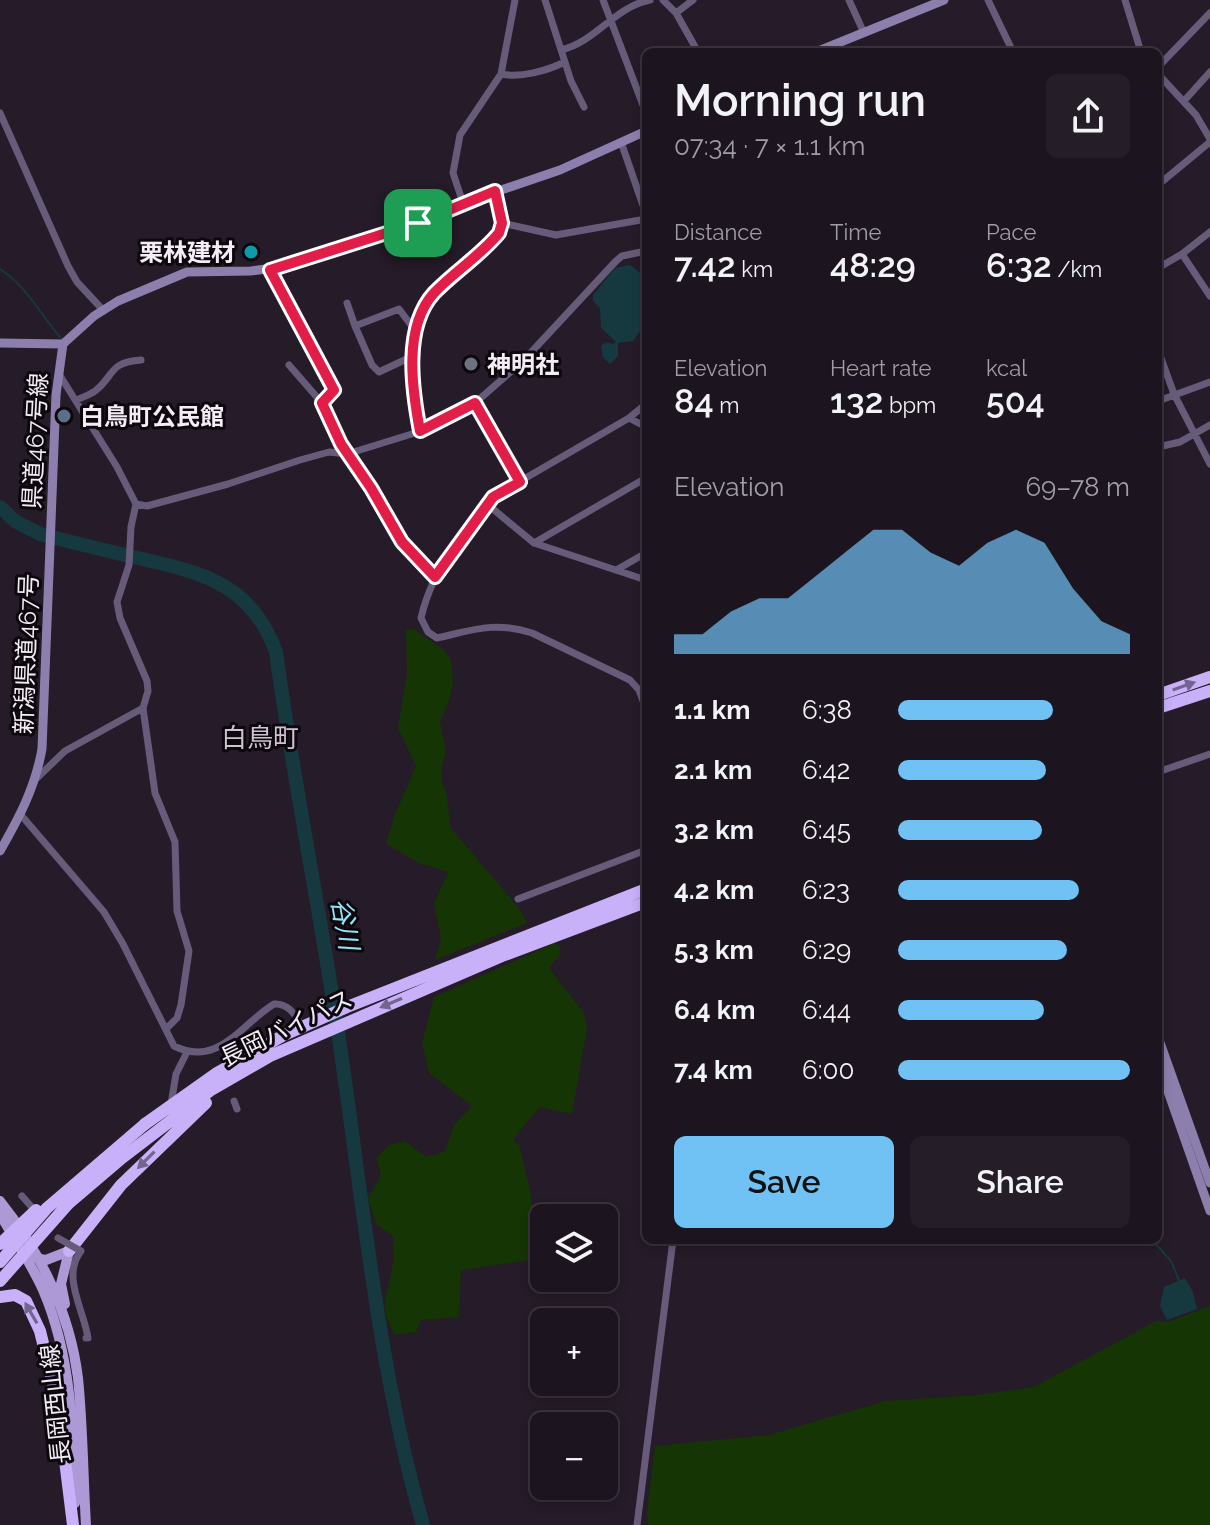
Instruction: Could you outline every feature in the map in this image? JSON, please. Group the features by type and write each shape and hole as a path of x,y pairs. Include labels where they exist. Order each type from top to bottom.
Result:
{"highway":[{"path":"1162,694 1210,677"},
{"path":"1162,707 1210,691"},
{"name":"長岡バイパス","path":"173,1133 213,1096 318,1027 642,891"},
{"name":"長岡バイパス","path":"349,1014 642,904"},
{"name":"長岡バイパス","path":"0,1262 47,1208 145,1124 252,1052 304,1029 318,1027"},
{"path":"0,1244 98,1157 145,1124"},
{"path":"0,1281 68,1204 173,1133"},
{"path":"74,1251 121,1185 173,1133"},
{"path":"0,1297 15,1295 26,1301 40,1331 58,1404 74,1525"}],"main road":[{"path":"826,48 944,0"},
{"name":"県道467号線","path":"51,546 57,372 63,344 103,310 187,272 270,270 418,223 495,191 560,170 642,133"},
{"path":"0,343 63,344"},
{"name":"新潟県道467号","path":"0,851 21,815 37,778 42,749 51,546"},
{"path":"1162,1048 1210,1183"},
{"path":"1162,1074 1210,1211"},
{"name":"長岡西山線","path":"0,1201 38,1259 60,1307 76,1366 87,1525"},
{"path":"0,1214 43,1290 64,1357 70,1396 74,1525"},
{"path":"18,1245 38,1259 74,1251"},
{"path":"74,1251 61,1284 79,1349 85,1388 87,1525"}],"street":[{"path":"463,203 453,173 460,135 501,74 515,0"},
{"path":"545,0 565,62 584,107"},
{"path":"603,0 642,102"},
{"path":"561,50 590,38 622,9 650,0"},
{"path":"663,0 676,13 696,48"},
{"path":"676,13 693,0"},
{"path":"849,0 864,33"},
{"path":"988,0 1011,48"},
{"path":"1125,0 1140,48"},
{"path":"1162,63 1210,13"},
{"path":"501,74 548,70 565,62"},
{"path":"1184,101 1210,72"},
{"path":"1162,78 1196,115 1210,140 1162,182"},
{"path":"0,113 68,266 77,282 103,310"},
{"path":"621,142 642,204"},
{"path":"420,431 413,356 414,329 428,301 496,237 502,223 495,191"},
{"path":"502,223 556,235 642,217"},
{"path":"1162,266 1210,232"},
{"path":"136,504 147,506 329,452 347,454 420,431 475,403 553,332 616,261 622,256 642,252"},
{"path":"1182,254 1210,296"},
{"path":"270,270 334,390 322,403"},
{"path":"347,303 372,365 379,372 413,356"},
{"path":"355,326 399,309 414,329"},
{"path":"77,400 96,391 114,368 129,361 141,360"},
{"path":"1162,361 1174,394 1210,464"},
{"path":"289,365 322,403 347,454 402,542 435,577"},
{"path":"57,372 77,400 136,504 129,565 120,587 118,610 145,673 148,691 143,708 155,793 175,842 177,911 189,951 181,1005 177,1018 166,1029"},
{"path":"1162,399 1210,382"},
{"path":"475,403 520,482"},
{"path":"642,407 629,418 493,497 435,577 421,618 428,632 437,638 483,626 516,628 532,633 630,680 642,698"},
{"path":"629,418 642,425"},
{"path":"1162,446 1180,442 1210,425"},
{"path":"534,543 642,480"},
{"path":"487,504 534,543 642,578"},
{"path":"618,569 642,555"},
{"path":"37,778 65,751 143,708"},
{"path":"1162,771 1210,754"},
{"path":"21,815 104,912 174,1046 196,1054 217,1050 274,1004 288,1007 304,1029"},
{"path":"518,899 642,852"},
{"path":"173,1133 171,1106 176,1074 187,1052"},
{"path":"22,1196 58,1238 74,1251 81,1251 76,1257 71,1276 86,1321 86,1338"},
{"path":"637,1525 672,1244"}],"green space":[{"path":"413,629 443,649 451,660 453,684 440,721 446,751 441,769 442,782 447,795 450,827 518,907 527,923 435,960 441,939 434,903 448,872 421,864 386,844 416,766 398,728 407,674 406,630"},
{"path":"555,943 561,947 559,956 549,968 584,1013 587,1029 572,1114 540,1107 514,1138 514,1142 519,1144 532,1204 530,1260 461,1270 459,1317 421,1320 416,1332 395,1335 385,1305 393,1265 393,1236 376,1224 368,1199 381,1174 376,1158 389,1145 405,1141 426,1157 445,1151 454,1125 472,1106 429,1073 422,1043 434,997"},
{"path":"1210,1306 1210,1525 648,1525 655,1446 769,1435 885,1401 978,1395 1034,1387 1156,1321 1168,1322"}],"shaded area":[{"path":"630,265 642,274 642,329 633,341 618,343 618,356 610,364 603,357 601,346 606,342 616,342 601,328 600,308 593,301 593,295 615,268"},
{"path":"1185,1278 1193,1292 1197,1309 1167,1320 1160,1306 1164,1287"}],"waterway":[{"path":"0,269 26,293 61,338"},
{"name":"谷川","path":"0,507 15,521 40,534 186,570 223,586 254,611 276,652 333,1003 384,1350 423,1525"},
{"path":"1156,1244 1171,1261 1179,1280"}],"place":[{"name":"栗林建材","path":"251,252"},
{"name":"神明社","path":"471,364"},
{"name":"白鳥町公民館","path":"64,416"}],"district":[{"name":"白鳥町","path":"260,738"}],"route":[{"path":"495,191 502,223 499,233 437,290 417,318 413,339 416,413 420,431 475,403 520,482 493,497 435,577 402,542 341,444 322,403 334,390 270,270 418,223 495,191"}]}
